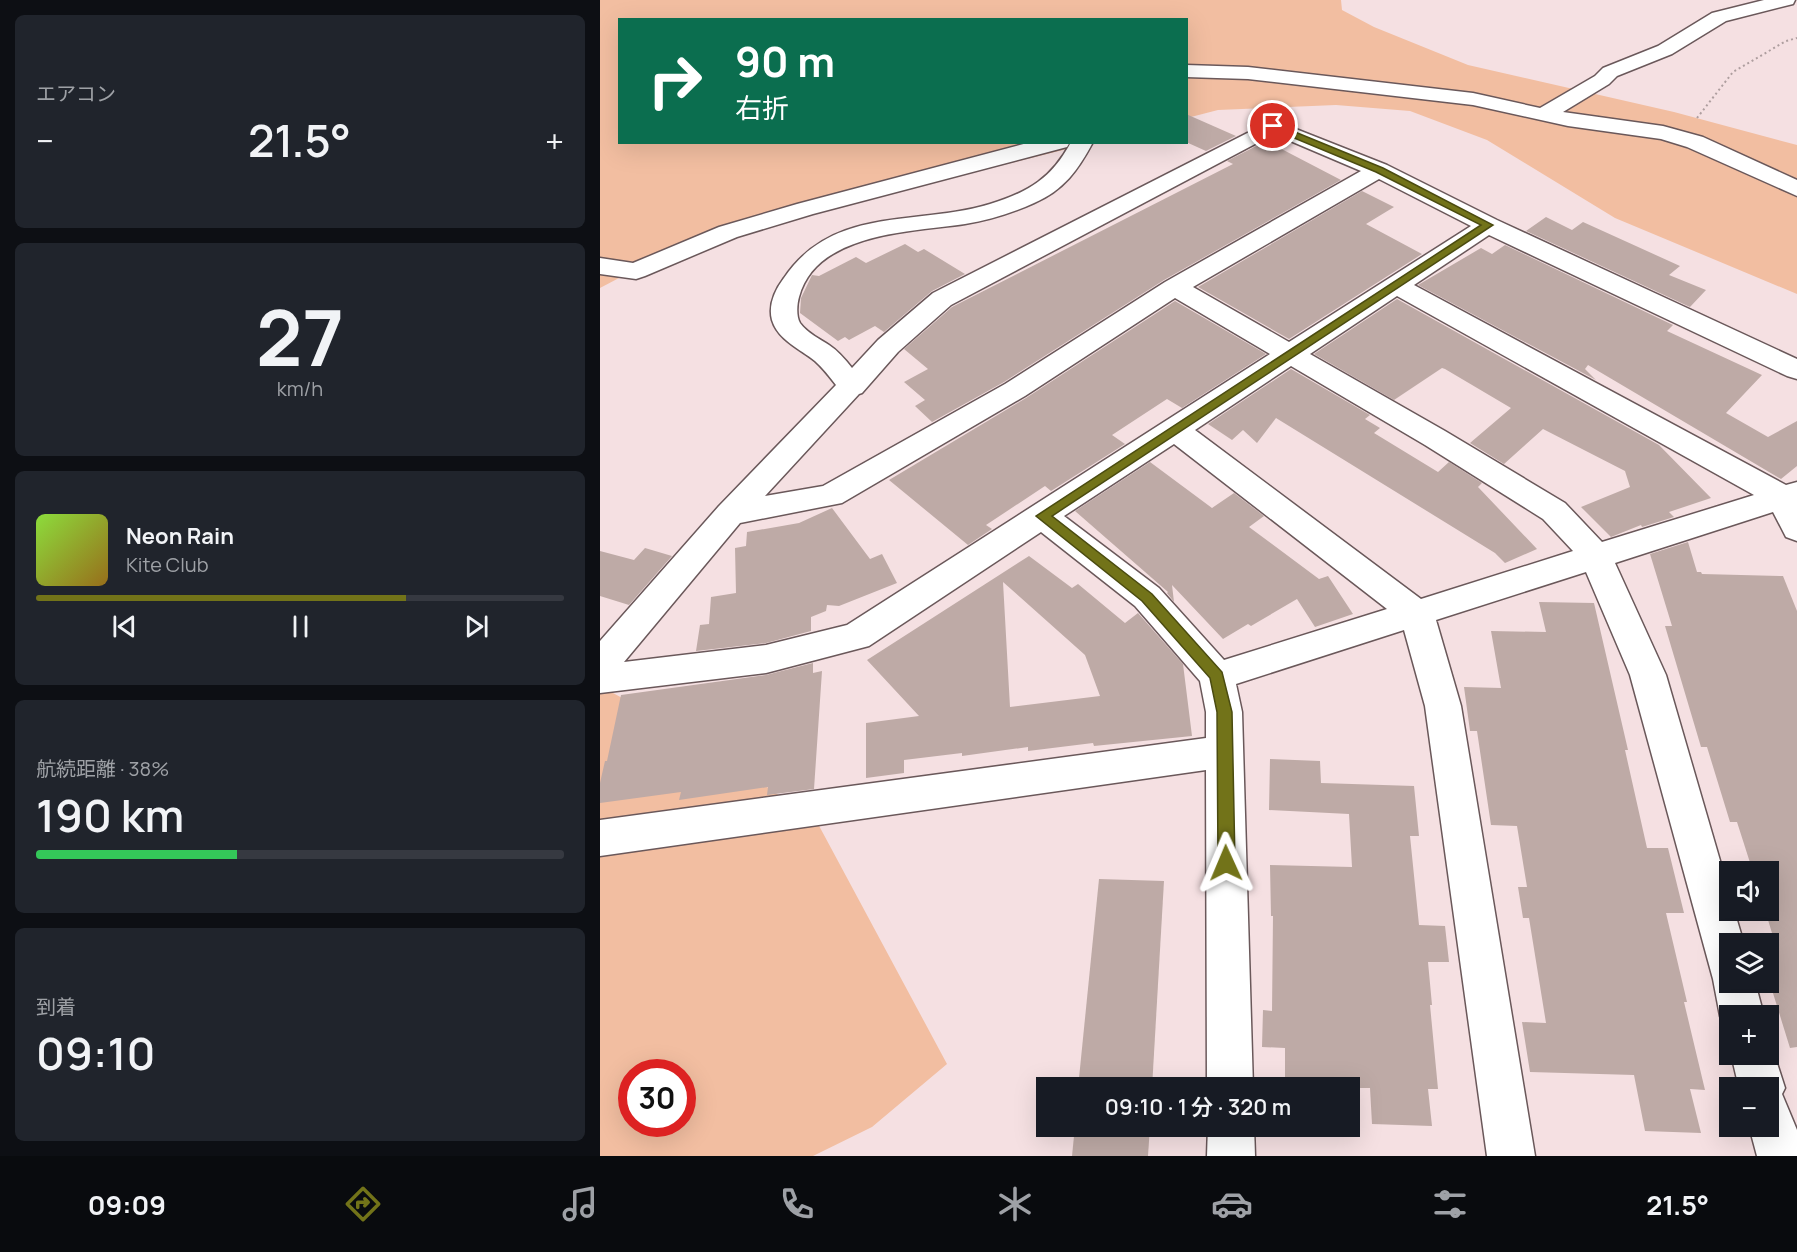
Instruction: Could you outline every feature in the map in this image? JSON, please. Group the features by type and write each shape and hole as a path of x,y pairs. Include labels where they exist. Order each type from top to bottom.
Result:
{"street":[{"path":"1543,115 1602,80 1610,72 1665,50 1719,17 1786,0"},
{"path":"1188,70 1248,73 1473,99 1543,115 1622,129 1663,132 1695,142 1797,189"},
{"path":"600,665 730,514 852,387 888,346 942,299 1273,126 1379,170 1488,225 1797,370"},
{"path":"600,266 636,271 728,232 805,209 1051,144"},
{"path":"852,387 829,359 800,339 786,322 784,299 794,279 818,253 852,236 887,225 945,220 993,210 1045,189 1064,175 1081,144"},
{"path":"730,514 831,495 1015,390 1174,287 1379,170"},
{"path":"600,679 766,659 857,636 1488,225"},
{"path":"1396,285 1790,495"},
{"path":"1174,287 1436,438 1554,511 1596,556 1648,675 1720,933"},
{"path":"1174,429 1417,614 1443,705 1511,1156"},
{"path":"1790,495 1797,529"},
{"path":"1217,676 1790,495"},
{"path":"1042,516 1147,597 1217,676 1224,712 1230,1077"},
{"path":"600,838 1224,751"},
{"path":"1231,1137 1231,1156"},
{"path":"1776,1137 1781,1156"}],"path":[{"path":"1682,138 1733,72 1786,41 1797,38"}],"shaded area":[{"path":"600,0 1341,0 1342,10 1374,27 1468,65 1674,112 1797,145 1797,294 1615,218 1487,140 1410,111 1336,105 1218,110 1188,118 1188,18 618,18 618,144 1087,144 751,228 657,258 600,288"},
{"path":"600,686 700,740 817,822 947,1064 872,1127 813,1156 600,1156"}],"building":[{"path":"1188,115 1236,136 1206,151 1188,143"},
{"path":"1266,141 1341,180 1164,280 1004,382 932,422 915,406 925,400 904,382 928,369 904,349 952,307 1233,164 1227,161"},
{"path":"1362,191 1394,207 1366,224 1422,254 1289,339 1198,287"},
{"path":"1546,217 1572,230 1583,222 1680,266 1669,275 1706,290 1690,307 1526,231"},
{"path":"905,244 918,252 924,249 965,274 932,291 884,332 875,326 849,340 845,337 838,341 800,313 801,298 812,275 819,276 856,257 866,263"},
{"path":"1505,245 1673,325 1667,331 1762,375 1726,413 1768,437 1797,421 1797,466 1781,479 1588,365 1585,369 1596,380 1418,285 1481,248 1492,254"},
{"path":"1397,299 1659,445 1711,498 1669,512 1674,517 1642,527 1641,525 1611,537 1581,507 1630,487 1625,471 1543,429 1504,464 1470,443 1511,408 1445,369 1442,368 1394,400 1314,354"},
{"path":"1175,301 1266,354 1182,408 1167,399 1112,435 1125,444 1051,491 1045,486 986,525 992,529 968,545 889,480 1026,398"},
{"path":"1291,369 1370,415 1365,419 1380,428 1374,433 1438,472 1449,462 1482,483 1478,487 1537,549 1505,563 1495,553 1276,418 1257,443 1243,430 1232,440 1208,424"},
{"path":"1150,462 1212,508 1234,493 1264,516 1249,527 1319,579 1328,576 1353,614 1315,627 1297,599 1251,626 1248,624 1223,639 1172,585 1174,602 1168,592 1075,511"},
{"path":"832,508 870,559 882,554 897,583 839,606 827,605 826,611 811,617 811,631 766,643 696,651 700,625 709,624 711,597 736,593 735,548 746,546 747,532 799,523"},
{"path":"1688,542 1697,572 1702,574 1783,576 1797,611 1797,1047 1790,1048 1779,1012 1779,1005 1777,1005 1773,993 1779,993 1779,933 1772,933 1768,921 1779,921 1779,861 1749,861 1737,822 1730,822 1707,747 1701,747 1665,626 1672,626 1650,554"},
{"path":"645,548 672,556 629,605 600,596 600,551 634,560"},
{"path":"1029,556 1072,588 1078,584 1125,623 1138,613 1183,664 1192,736 1094,746 1093,743 1028,751 1028,747 962,756 962,753 904,760 904,773 866,778 866,723 919,716 867,660","holes":["1003,582 1085,655 1100,696 1010,707"]},
{"path":"1539,602 1594,603 1628,750 1625,750 1647,848 1668,848 1684,913 1666,913 1705,1090 1690,1089 1701,1133 1645,1131 1634,1075 1530,1072 1522,1022 1546,1023 1529,918 1523,918 1518,887 1527,887 1517,826 1491,825 1477,731 1470,731 1464,687 1501,688 1491,631 1546,632"},
{"path":"813,663 813,673 822,671 814,789 767,795 768,787 679,800 681,792 600,803 600,783 621,695 766,675"},
{"path":"1270,759 1320,761 1321,783 1414,786 1419,836 1410,836 1419,925 1445,926 1449,962 1428,962 1438,1089 1428,1089 1432,1126 1372,1124 1370,1088 1360,1088 1360,1077 1285,1077 1285,1048 1262,1047 1263,1010 1272,1011 1273,916 1271,916 1270,865 1352,867 1349,814 1269,810"},
{"path":"1099,879 1164,881 1153,1077 1079,1077"},
{"path":"1074,1137 1149,1137 1148,1156 1072,1156"}],"route":[{"path":"1226,863 1224,712 1217,676 1147,597 1042,516 1488,225 1379,170 1273,126"}]}
